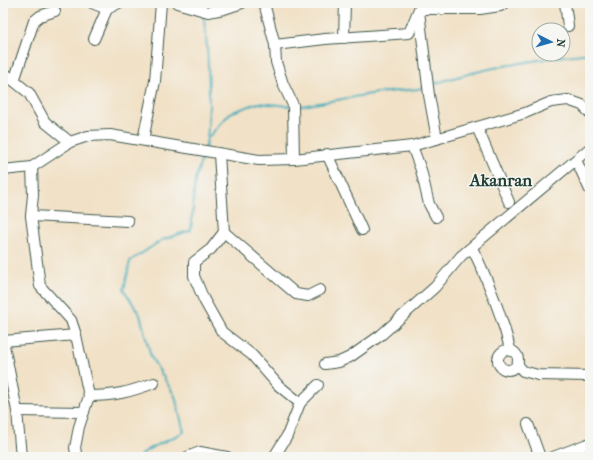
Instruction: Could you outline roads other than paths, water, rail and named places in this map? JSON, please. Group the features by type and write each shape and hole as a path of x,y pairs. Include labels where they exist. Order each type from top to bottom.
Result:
{"street":[{"path":"92,3 107,9"},
{"path":"94,39 107,9 118,3"},
{"path":"142,140 154,81 161,3"},
{"path":"178,3 208,12 242,3"},
{"path":"264,3 275,45 276,62 283,84 293,105 294,159"},
{"path":"344,38 346,3"},
{"path":"418,6 480,9 500,6 505,3"},
{"path":"565,3 567,22"},
{"path":"275,45 409,33 418,6"},
{"path":"418,6 426,71 437,139"},
{"path":"14,81 34,21 40,16 55,11"},
{"path":"3,72 29,93 45,122 70,142"},
{"path":"3,170 32,167 70,142 88,136 110,135 259,160 294,159 327,154 412,146 525,113 551,102 568,100 582,105 590,113"},
{"path":"477,128 509,202"},
{"path":"412,146 421,170 429,204 436,217"},
{"path":"326,364 339,362 350,357 381,335 435,287 461,256 590,148"},
{"path":"209,152 224,232 296,294 308,296 320,290"},
{"path":"327,154 362,230"},
{"path":"576,160 590,190"},
{"path":"32,167 33,195 31,216 40,286 70,320 76,335 89,396 79,427 75,448 77,457"},
{"path":"31,216 128,221"},
{"path":"224,232 210,249 194,262 194,276 204,300 222,332 252,355 278,385 300,403"},
{"path":"472,248 482,267 491,290 508,337 510,350"},
{"path":"21,457 17,411 3,340 76,335"},
{"path":"510,350 515,353 518,358 517,364 514,368 508,370 503,369 499,365 498,359 500,354 504,351 510,350"},
{"path":"517,364 523,371 538,375 590,376"},
{"path":"89,396 107,396 128,393 154,383"},
{"path":"274,457 287,436 300,403 318,385"},
{"path":"17,411 84,412"},
{"path":"528,424 540,457"},
{"path":"553,457 590,443"},
{"path":"187,457 200,452 228,457"}],"waterway":[{"path":"203,14 207,48 209,94 208,133 205,149"},
{"path":"430,85 509,65 590,53"},
{"path":"296,107 377,93 418,89 424,87"},
{"path":"209,137 230,113 258,103 290,106"},
{"path":"139,457 147,450 184,432 175,396 151,357 140,315 124,290 130,261 162,240 191,230 195,180 203,155"}],"district":[{"name":"Akanran","path":"501,180"}]}
